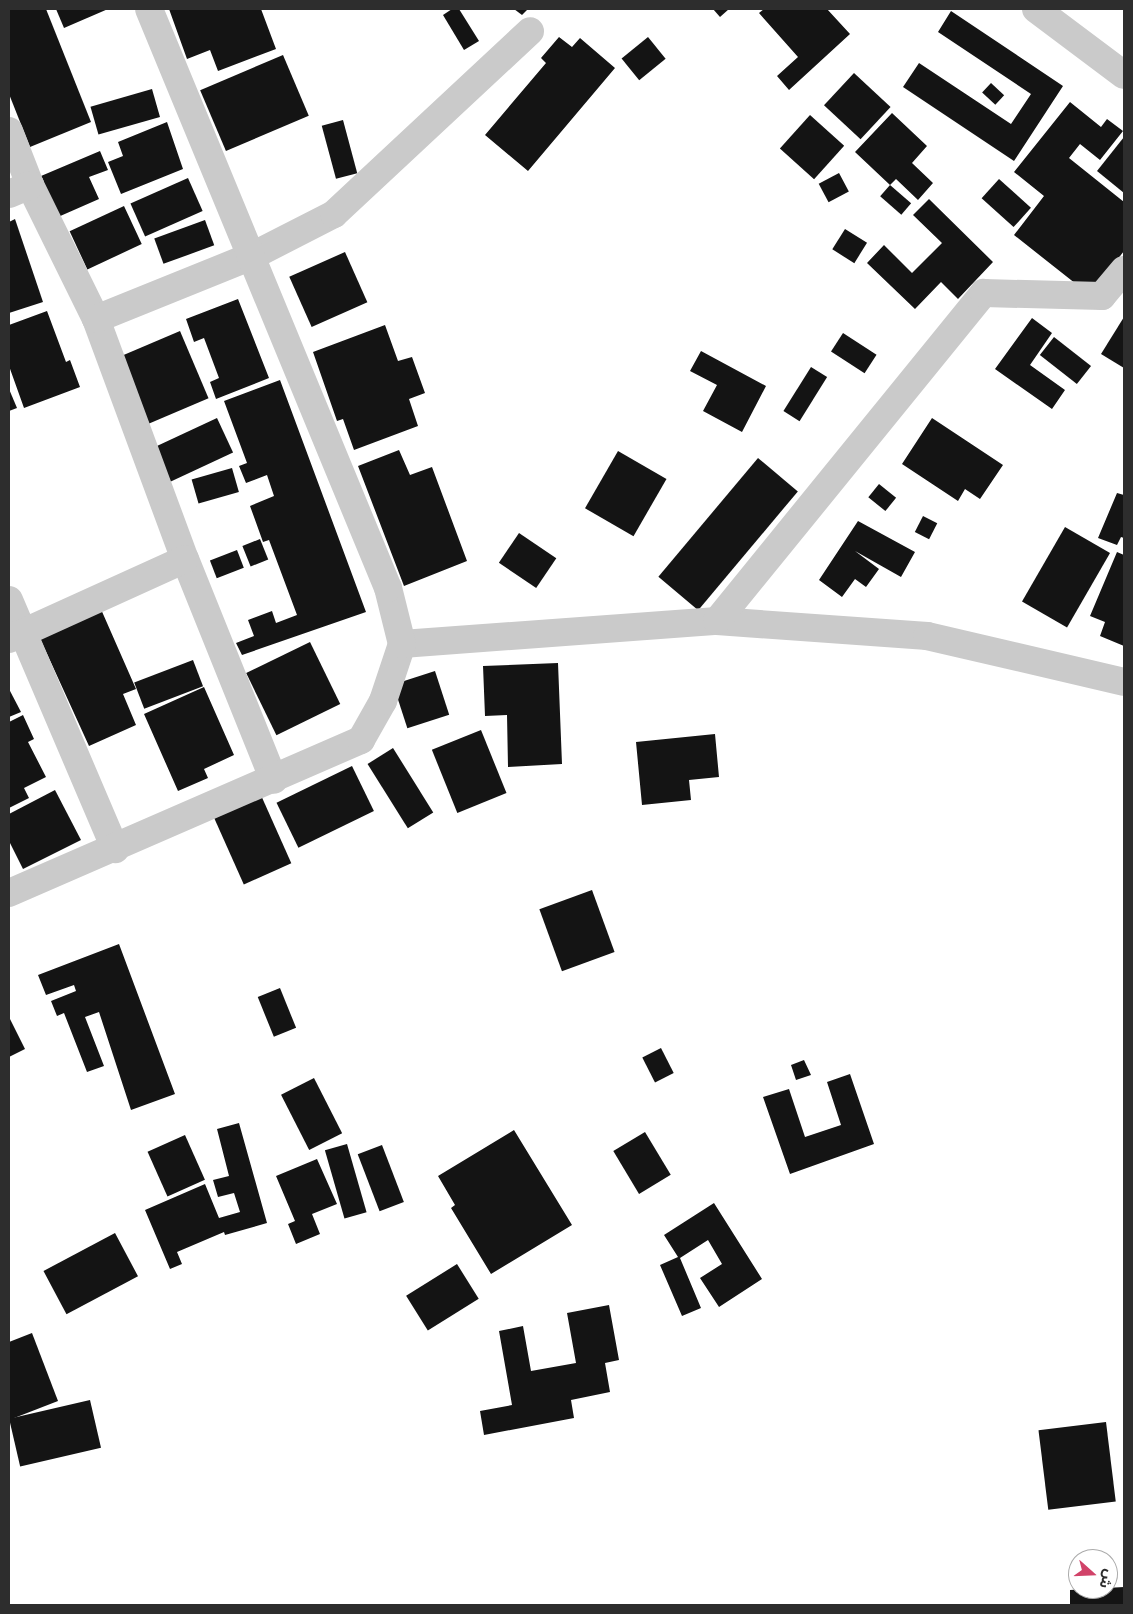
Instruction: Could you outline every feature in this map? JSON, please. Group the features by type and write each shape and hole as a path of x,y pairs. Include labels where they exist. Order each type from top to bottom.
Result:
{"street":[{"path":"9,893 274,780 361,740 383,701 402,644 388,588 149,9"},
{"path":"1036,9 1124,75"},
{"path":"96,319 252,256 334,214 530,31"},
{"path":"9,131 19,190 96,319 185,559 274,780"},
{"path":"718,622 984,293 1102,296 1124,270"},
{"path":"16,636 185,559"},
{"path":"9,600 16,636 115,849"},
{"path":"402,644 718,622 927,636 1124,682"}],"building":[{"path":"9,9 46,9 91,122 30,147 9,94"},
{"path":"56,9 108,9 64,28"},
{"path":"169,9 261,9 276,49 218,71 210,50 187,59"},
{"path":"452,9 459,9 479,41 464,50 443,15"},
{"path":"514,9 528,9 522,15"},
{"path":"713,9 729,9 720,17"},
{"path":"764,9 827,9 850,34 789,90 777,76 798,57 759,13"},
{"path":"951,11 1063,86 1014,161 903,87 919,63 1011,124 1031,94 938,32"},
{"path":"559,37 572,47 580,38 615,68 528,171 485,135 546,63 541,58"},
{"path":"648,37 666,59 639,80 622,58"},
{"path":"283,55 309,116 226,151 200,90"},
{"path":"854,73 891,107 861,139 824,105"},
{"path":"991,83 1004,95 995,105 982,93"},
{"path":"152,89 160,117 98,135 90,107"},
{"path":"1070,102 1101,127 1107,119 1123,131 1100,160 1080,144 1069,158 1124,202 1124,251 1090,295 1014,235 1044,196 1014,172"},
{"path":"892,113 927,146 912,163 933,183 918,200 896,179 890,185 855,152"},
{"path":"810,115 844,146 814,179 780,148"},
{"path":"343,120 357,173 336,179 322,126"},
{"path":"167,122 183,169 121,194 108,162 123,156 118,142"},
{"path":"1124,137 1124,193 1097,171"},
{"path":"100,151 108,170 89,177 99,199 58,217 41,176"},
{"path":"839,173 849,192 829,202 819,184"},
{"path":"188,178 203,211 145,237 130,204"},
{"path":"999,179 1031,208 1014,227 982,198"},
{"path":"890,185 911,203 901,215 880,196"},
{"path":"929,199 993,262 958,299 941,282 915,309 867,263 884,245 912,273 942,243 913,215"},
{"path":"124,206 142,244 87,269 70,231"},
{"path":"15,219 43,302 9,313 9,222"},
{"path":"205,220 214,245 163,264 154,238"},
{"path":"845,229 867,243 854,263 832,249"},
{"path":"345,252 367,302 312,327 289,277"},
{"path":"238,299 269,378 216,399 210,382 219,378 204,338 194,342 186,319"},
{"path":"47,311 66,362 70,360 80,387 24,408 9,366 9,325"},
{"path":"1124,317 1124,368 1101,354"},
{"path":"1032,318 1052,333 1030,365 1065,390 1052,409 995,369"},
{"path":"385,325 398,361 412,357 425,393 409,399 418,426 354,450 343,419 337,421 313,352"},
{"path":"180,331 209,398 147,424 118,357"},
{"path":"843,333 877,355 865,373 831,351"},
{"path":"1054,337 1091,366 1077,384 1040,355"},
{"path":"701,351 766,386 742,432 703,411 717,385 690,371"},
{"path":"811,367 827,377 800,421 783,411"},
{"path":"280,380 366,612 242,655 236,643 254,636 248,620 272,611 276,623 297,615 269,540 263,542 250,506 274,496 267,475 246,483 239,466 247,463 224,401"},
{"path":"9,389 17,408 9,411"},
{"path":"217,418 233,452 169,482 153,448"},
{"path":"932,418 1003,465 980,499 965,489 958,501 902,464"},
{"path":"399,450 410,475 432,467 467,561 404,586 358,466"},
{"path":"618,451 666,479 633,536 585,508"},
{"path":"758,458 798,491 698,610 658,577"},
{"path":"232,468 239,492 199,504 192,480"},
{"path":"879,484 896,498 885,511 868,497"},
{"path":"1117,493 1124,495 1124,538 1121,537 1117,545 1098,538"},
{"path":"923,516 937,523 929,539 915,532"},
{"path":"858,521 915,552 901,577 855,551 879,569 866,587 855,579 842,597 819,580"},
{"path":"1065,527 1110,553 1067,627 1022,601"},
{"path":"519,533 556,558 536,588 499,563"},
{"path":"260,539 268,559 251,567 242,546"},
{"path":"237,550 244,568 217,578 210,560"},
{"path":"1117,552 1124,555 1124,646 1100,636 1105,622 1090,616"},
{"path":"100,607 136,689 123,694 136,725 89,746 38,634"},
{"path":"310,642 340,704 276,735 246,673"},
{"path":"193,660 203,686 144,709 134,683"},
{"path":"558,663 562,764 508,767 507,715 485,716 483,666"},
{"path":"435,671 449,715 407,728 393,685"},
{"path":"204,687 234,755 204,769 208,778 178,791 144,714"},
{"path":"9,689 21,712 9,717"},
{"path":"23,715 34,739 28,742 46,777 24,788 29,798 9,808 9,722"},
{"path":"481,730 506,793 457,813 432,750"},
{"path":"715,734 719,777 689,780 691,800 642,805 636,742"},
{"path":"393,748 433,812 408,828 368,764"},
{"path":"352,766 374,811 298,848 277,803"},
{"path":"55,790 81,840 23,869 9,841 9,814"},
{"path":"260,793 291,863 244,884 212,814"},
{"path":"592,890 615,952 562,971 539,909"},
{"path":"119,944 175,1094 131,1110 99,1012 85,1017 104,1066 87,1072 64,1013 57,1016 51,1001 76,991 74,985 46,995 38,975"},
{"path":"280,988 296,1028 274,1037 258,997"},
{"path":"9,1017 25,1049 9,1057"},
{"path":"661,1048 674,1073 655,1082 642,1058"},
{"path":"804,1060 811,1075 796,1080 791,1065"},
{"path":"850,1074 874,1144 790,1174 763,1097 789,1089 805,1137 841,1125 827,1082"},
{"path":"314,1078 342,1133 309,1150 281,1095"},
{"path":"239,1123 267,1223 225,1235 224,1232 177,1252 182,1264 170,1269 145,1210 205,1184 219,1218 240,1212 234,1193 218,1197 213,1180 229,1176 217,1129"},
{"path":"514,1130 572,1225 491,1274 451,1208 455,1205 438,1176"},
{"path":"645,1132 671,1175 639,1194 613,1151"},
{"path":"185,1135 205,1180 167,1196 148,1152"},
{"path":"347,1144 367,1212 344,1219 325,1150"},
{"path":"382,1145 404,1202 380,1211 358,1154"},
{"path":"317,1159 337,1204 312,1214 320,1234 296,1244 288,1224 295,1221 276,1176"},
{"path":"714,1203 762,1279 719,1307 700,1278 722,1264 708,1240 680,1258 701,1308 682,1316 660,1265 678,1257 664,1235"},
{"path":"115,1233 138,1276 66,1314 43,1271"},
{"path":"457,1264 479,1299 428,1331 406,1296"},
{"path":"609,1305 619,1360 605,1363 610,1392 571,1400 574,1418 484,1435 480,1411 512,1405 499,1331 523,1326 531,1371 576,1363 567,1313"},
{"path":"32,1333 58,1401 9,1420 9,1342"},
{"path":"90,1400 101,1448 20,1466 9,1419"},
{"path":"1106,1422 1116,1501 1048,1510 1039,1430"},
{"path":"1118,1587 1124,1587 1124,1605 1070,1605 1070,1599 1118,1599"}]}
